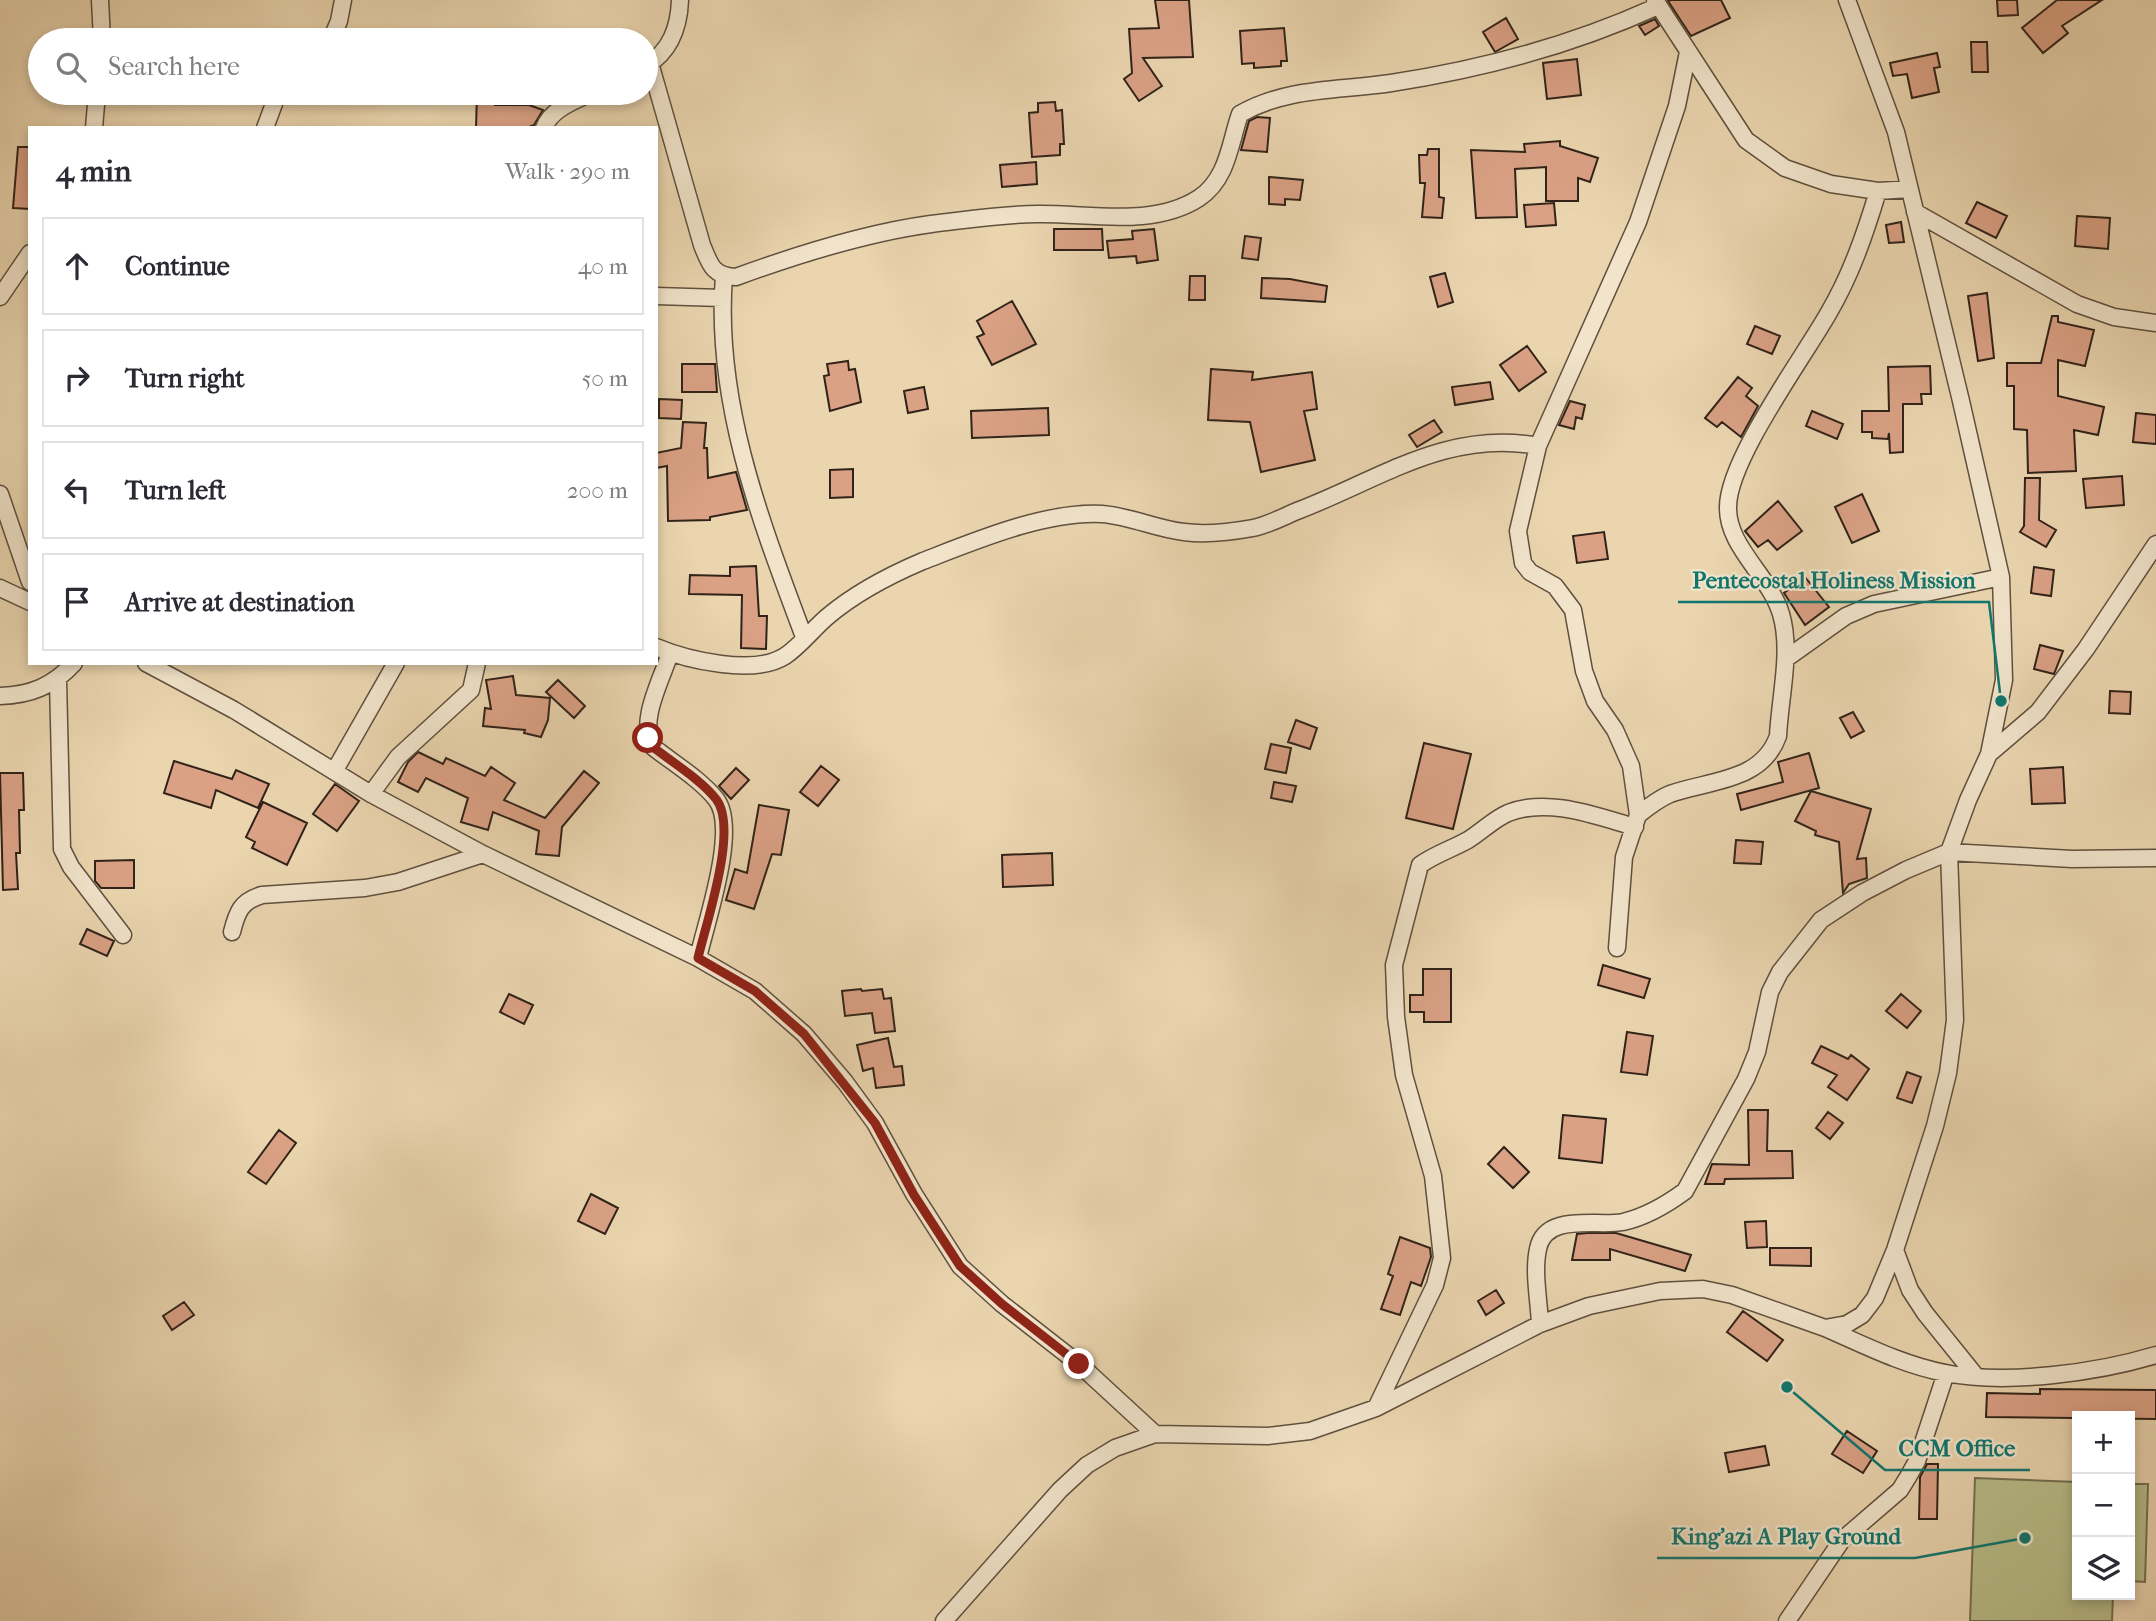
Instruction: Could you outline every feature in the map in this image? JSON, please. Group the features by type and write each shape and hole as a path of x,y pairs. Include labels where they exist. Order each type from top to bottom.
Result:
{"street":[{"path":"100,0 101,28"},
{"path":"336,28 343,0"},
{"path":"658,54 674,38 679,22 680,0"},
{"path":"1825,1328 1847,1324 1862,1315 1875,1298 1895,1250 1935,1126 1948,1073 1955,1020 1950,852 1968,800 1989,754 2004,680 2001,577 1896,132 1847,0"},
{"path":"658,98 712,270 724,276 736,277 835,245 929,225 1036,214 1142,215 1180,208 1202,197 1223,170 1240,114 1259,103 1289,94 1391,83 1546,50 1608,29 1656,3 1746,140 1785,168 1831,184 1878,191 1910,189"},
{"path":"1617,948 1623,866 1636,821 1631,766 1615,730 1595,701 1584,671 1573,610 1555,586 1530,572 1519,549 1518,531 1523,500 1538,446 1639,222 1677,106 1688,52"},
{"path":"94,126 96,105"},
{"path":"266,126 274,105"},
{"path":"545,126 547,120 565,105"},
{"path":"1376,1408 1435,1285 1442,1258 1433,1176 1404,1075 1396,1017 1394,965 1420,864 1436,853 1481,832 1506,814 1528,807 1577,810 1636,821 1668,795 1734,778 1753,768 1773,751 1778,736 1787,637 1769,584 1741,546 1730,524 1730,490 1756,435 1828,314 1859,253 1878,191"},
{"path":"1915,212 2077,304 2114,317 2156,323"},
{"path":"0,297 28,256"},
{"path":"724,276 722,298 731,403 738,441 804,638"},
{"path":"658,296 722,298"},
{"path":"698,958 716,884 725,829 724,812 715,798 653,747 648,738 648,721 663,650 731,664 766,664 785,657 857,595 920,563 996,535 1060,517 1101,514 1184,532 1215,533 1255,528 1318,503 1417,457 1493,440 1538,446"},
{"path":"0,494 28,576"},
{"path":"1989,754 2038,712 2086,649 2156,544"},
{"path":"1787,659 1846,616 1874,604 2001,577"},
{"path":"0,588 28,601"},
{"path":"0,696 38,691 58,680 72,665"},
{"path":"150,665 234,710 371,794 483,854 698,958 755,991 804,1034 845,1082 875,1123 914,1195 960,1266 1002,1304 1097,1380 1155,1434"},
{"path":"335,770 395,665"},
{"path":"371,794 398,757 471,690 477,665"},
{"path":"58,680 62,849 71,867 123,935"},
{"path":"1540,1324 1538,1246 1545,1235 1557,1226 1575,1223 1604,1224 1638,1217 1669,1203 1685,1191 1746,1079 1757,1052 1770,992 1800,944 1821,920 1862,892 1950,852 2072,859 2156,858"},
{"path":"232,932 237,913 247,899 262,895 365,888 398,882 483,854"},
{"path":"1895,1250 1910,1290 1975,1375"},
{"path":"944,1621 1060,1490 1087,1465 1115,1448 1155,1434 1268,1436 1310,1431 1376,1408 1540,1324 1589,1306 1660,1291 1703,1289 1732,1295 1825,1328 1878,1352 1946,1373 2037,1378 2126,1364 2156,1355"},
{"path":"1787,1621 1842,1540 1899,1490 1908,1477 1917,1461 1946,1373"}],"green space":[{"path":"1975,1478 2072,1482 2072,1600 2113,1600 2112,1621 1970,1621"},
{"path":"2135,1484 2148,1484 2145,1582 2135,1581"}],"building":[{"path":"1155,0 1189,0 1193,57 1143,58 1162,86 1139,101 1124,79 1132,73 1129,29 1159,28"},
{"path":"1721,0 1730,18 1691,36 1668,1"},
{"path":"1997,0 2017,0 2018,15 1998,16"},
{"path":"2057,0 2102,0 2062,26 2068,33 2043,53 2022,28"},
{"path":"1506,18 1518,39 1495,52 1483,32"},
{"path":"1655,19 1659,26 1645,35 1639,26"},
{"path":"1284,28 1287,61 1281,61 1281,66 1254,68 1254,63 1242,64 1240,31"},
{"path":"1971,42 1987,42 1988,72 1972,72"},
{"path":"1937,53 1940,67 1934,68 1939,92 1912,98 1907,74 1893,76 1890,63"},
{"path":"1577,59 1581,95 1547,99 1543,63"},
{"path":"1055,102 1056,111 1062,110 1064,144 1060,144 1060,155 1032,157 1029,113 1038,112 1038,103"},
{"path":"477,105 529,105 543,110 532,126 476,126"},
{"path":"1257,117 1270,118 1267,152 1241,150 1249,121"},
{"path":"1560,141 1560,146 1598,158 1590,182 1578,178 1578,201 1546,201 1546,167 1515,169 1517,217 1476,218 1471,150 1525,152 1524,144"},
{"path":"18,147 28,147 28,209 13,208"},
{"path":"1428,149 1439,149 1439,197 1444,198 1442,218 1422,217 1425,183 1420,183 1419,155 1427,155"},
{"path":"1036,162 1037,184 1002,187 1000,165"},
{"path":"1269,177 1303,180 1300,200 1285,199 1285,205 1269,204"},
{"path":"1977,202 2007,216 1996,238 1966,223"},
{"path":"1554,203 1556,225 1526,227 1524,205"},
{"path":"2077,216 2110,218 2108,249 2075,246"},
{"path":"1901,222 1904,242 1889,243 1886,225"},
{"path":"1054,229 1102,229 1103,250 1054,250"},
{"path":"1154,229 1158,260 1137,263 1136,256 1109,258 1107,241 1133,239 1132,231"},
{"path":"1245,236 1261,238 1258,260 1242,258"},
{"path":"1445,273 1453,302 1438,307 1430,277"},
{"path":"1190,276 1205,276 1205,300 1189,300"},
{"path":"1262,278 1290,279 1327,286 1325,302 1261,298"},
{"path":"1987,293 1994,358 1978,361 1968,296"},
{"path":"1012,301 1036,344 992,365 977,337 984,334 977,321"},
{"path":"2052,316 2058,316 2058,322 2094,330 2085,366 2058,360 2058,396 2104,407 2098,435 2074,430 2076,471 2028,473 2027,430 2014,429 2014,386 2007,386 2007,363 2041,363"},
{"path":"1755,326 1780,336 1772,354 1747,344"},
{"path":"1527,346 1546,372 1519,391 1500,365"},
{"path":"848,361 849,370 855,369 861,402 830,411 824,376 829,375 827,364"},
{"path":"682,364 715,364 717,392 682,392"},
{"path":"1930,366 1931,394 1921,394 1922,404 1903,404 1903,452 1890,453 1889,433 1888,439 1872,438 1872,432 1862,432 1862,411 1889,411 1888,367"},
{"path":"1211,369 1253,372 1252,380 1312,372 1317,409 1304,411 1315,460 1261,472 1250,422 1208,420"},
{"path":"1738,377 1752,388 1746,396 1758,406 1741,437 1722,422 1717,427 1705,418"},
{"path":"1490,382 1493,399 1455,405 1452,387"},
{"path":"924,387 928,409 908,413 904,391"},
{"path":"659,399 682,400 681,419 659,418"},
{"path":"1570,401 1585,405 1582,419 1576,417 1574,429 1559,425"},
{"path":"1048,408 1049,435 972,438 971,411"},
{"path":"1812,411 1843,424 1837,439 1806,426"},
{"path":"2136,413 2156,415 2156,444 2133,442"},
{"path":"1434,420 1442,432 1417,447 1409,435"},
{"path":"683,422 706,423 704,448 707,448 708,478 736,472 747,510 710,517 710,520 668,521 667,466 658,468 658,453 681,448"},
{"path":"853,469 853,497 830,498 830,470"},
{"path":"2122,476 2124,505 2086,508 2083,479"},
{"path":"2025,478 2040,478 2039,520 2056,530 2046,547 2020,532 2024,526"},
{"path":"1862,494 1879,531 1852,543 1835,507"},
{"path":"1778,501 1802,531 1777,550 1768,540 1758,547 1745,531"},
{"path":"1604,532 1608,559 1577,563 1573,536"},
{"path":"756,566 759,616 767,616 766,649 741,648 742,595 689,594 690,575 730,576 730,567"},
{"path":"2034,567 2054,570 2051,596 2031,593"},
{"path":"1805,577 1829,607 1805,625 1784,593"},
{"path":"2040,645 2063,651 2054,674 2034,669"},
{"path":"513,676 516,695 550,698 548,720 541,737 524,733 525,730 483,726 485,708 491,709 486,680"},
{"path":"558,680 585,706 574,718 546,692"},
{"path":"2110,691 2131,692 2130,714 2109,713"},
{"path":"1853,712 1864,731 1851,738 1840,718"},
{"path":"1296,720 1317,728 1310,749 1288,742"},
{"path":"1424,743 1471,754 1453,829 1406,818"},
{"path":"1271,744 1291,748 1286,773 1265,769"},
{"path":"418,752 443,764 446,758 485,776 491,767 515,783 504,800 545,818 584,771 599,783 562,827 559,856 536,854 539,831 493,812 488,830 461,822 468,798 426,778 418,792 398,782 408,762"},
{"path":"1809,753 1819,788 1741,810 1737,794 1783,782 1778,762"},
{"path":"174,761 232,779 236,770 269,784 258,808 216,790 211,808 164,793"},
{"path":"821,766 839,780 818,806 800,792"},
{"path":"2063,767 2065,803 2032,804 2030,769"},
{"path":"736,768 749,780 731,799 719,786"},
{"path":"0,773 23,773 24,810 19,810 20,853 16,853 18,889 3,890"},
{"path":"1274,782 1296,786 1292,802 1271,798"},
{"path":"335,784 359,801 337,831 313,814"},
{"path":"1811,791 1871,809 1857,859 1866,858 1867,878 1849,884 1843,893 1839,842 1815,835 1816,831 1795,821"},
{"path":"263,802 307,823 287,865 252,848 255,842 246,837"},
{"path":"759,805 789,810 781,855 772,854 754,909 726,900 735,869 747,873"},
{"path":"1736,840 1763,842 1761,864 1734,863"},
{"path":"1052,853 1053,885 1003,887 1002,855"},
{"path":"134,860 134,888 101,888 95,881 95,861"},
{"path":"87,929 114,941 107,956 80,944"},
{"path":"1603,965 1650,979 1644,998 1598,985"},
{"path":"1423,969 1451,969 1451,1022 1424,1022 1424,1012 1410,1012 1410,995 1423,995"},
{"path":"882,989 884,999 891,998 895,1031 875,1033 872,1013 845,1016 842,991"},
{"path":"509,994 533,1005 524,1024 500,1012"},
{"path":"1901,994 1921,1011 1907,1028 1886,1011"},
{"path":"1627,1032 1653,1036 1647,1075 1621,1072"},
{"path":"888,1038 894,1067 902,1066 904,1085 876,1088 873,1068 863,1071 857,1045"},
{"path":"1821,1046 1848,1059 1851,1055 1869,1069 1847,1100 1828,1087 1837,1075 1812,1063"},
{"path":"1907,1072 1921,1077 1912,1103 1897,1098"},
{"path":"1748,1110 1768,1110 1767,1151 1792,1151 1793,1178 1725,1179 1724,1184 1705,1184 1712,1164 1749,1165"},
{"path":"1828,1112 1843,1123 1830,1139 1816,1128"},
{"path":"1563,1115 1606,1119 1602,1163 1559,1158"},
{"path":"279,1130 296,1143 266,1184 248,1172"},
{"path":"1504,1147 1529,1172 1513,1188 1488,1164"},
{"path":"591,1194 618,1208 605,1234 578,1221"},
{"path":"1766,1221 1767,1247 1747,1248 1745,1222"},
{"path":"1616,1233 1691,1255 1685,1271 1610,1249 1610,1260 1572,1260 1577,1234"},
{"path":"1400,1237 1430,1248 1431,1257 1421,1286 1411,1282 1400,1315 1381,1309 1393,1276 1388,1274"},
{"path":"1770,1248 1811,1248 1811,1266 1770,1265"},
{"path":"1496,1290 1504,1303 1486,1315 1478,1301"},
{"path":"184,1302 194,1315 172,1330 163,1316"},
{"path":"1743,1311 1783,1340 1767,1361 1727,1332"},
{"path":"2040,1389 2156,1390 2156,1419 2135,1419 2135,1411 2072,1411 2072,1418 1986,1417 1987,1393 2040,1394"},
{"path":"1847,1431 1877,1451 1863,1473 1832,1454"},
{"path":"1765,1446 1769,1465 1729,1472 1725,1453"},
{"path":"1927,1464 1938,1464 1937,1519 1919,1519 1920,1477"}],"place":[{"name":"Pentecostal Holiness Mission","path":"2001,701"},
{"name":"CCM Office","path":"1787,1387"},
{"name":"King'azi A Play Ground","path":"2025,1538"}],"route":[{"path":"648,738 653,747 715,798 724,812 725,829 716,884 698,958 755,991 804,1034 845,1082 875,1123 914,1195 960,1266 1002,1304 1079,1364"}]}
